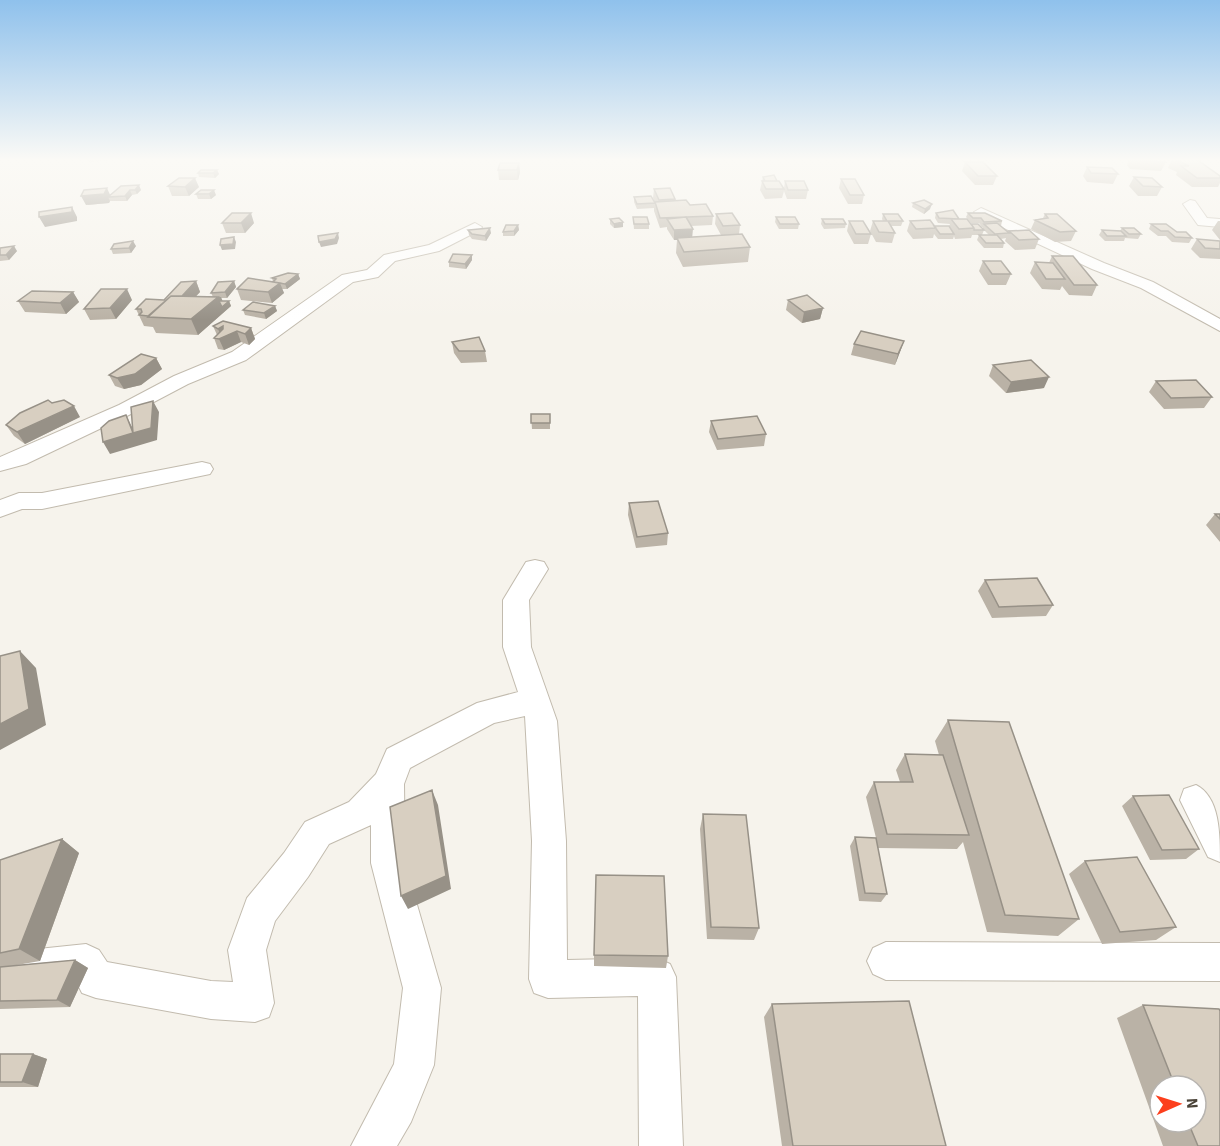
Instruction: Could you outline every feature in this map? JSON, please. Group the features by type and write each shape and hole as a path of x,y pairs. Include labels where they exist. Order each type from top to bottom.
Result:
{"street":[{"path":"982,212 1098,266 1147,285 1220,326"},
{"path":"1196,212 1203,222 1220,223"},
{"path":"0,464 18,459 126,409 181,380 239,356 348,278 372,274 390,258 406,252 434,249 475,227"},
{"path":"0,509 20,501 42,501 202,469"},
{"path":"535,569 516,600 517,647 542,721 549,841 548,979 657,977 661,1146"},
{"path":"0,972 86,963 96,979 211,1000 255,1003 247,950 260,911 296,865 317,833 361,813 388,784 398,759 488,712 535,701"},
{"path":"373,1146 396,1107 414,1065 422,988 388,863 388,784"},
{"path":"1196,800 1220,845"},
{"path":"886,961 1220,962"}],"building":[{"path":"39,212 69,212 39,217"},
{"path":"658,212 711,212 713,216 660,218"},
{"path":"955,212 959,219 939,218 936,213"},
{"path":"232,213 251,213 241,223 222,223"},
{"path":"732,213 740,225 723,226 716,214"},
{"path":"968,213 985,213 1002,221 984,222 981,218 973,218"},
{"path":"883,214 898,214 903,221 887,221"},
{"path":"1045,214 1057,214 1076,231 1060,232 1035,220 1048,218"},
{"path":"633,217 647,217 649,224 634,224"},
{"path":"686,217 693,229 674,230 667,219"},
{"path":"776,217 795,217 799,224 780,224"},
{"path":"619,218 623,222 614,224 610,219"},
{"path":"822,219 843,219 846,224 825,224"},
{"path":"951,219 967,219 974,228 959,229"},
{"path":"930,220 936,228 916,229 910,221"},
{"path":"849,221 863,221 871,234 856,234"},
{"path":"873,221 888,221 895,233 879,232"},
{"path":"997,223 1009,233 995,234 984,224"},
{"path":"971,224 978,224 984,230 974,230"},
{"path":"1151,224 1166,224 1177,232 1186,232 1192,238 1175,237 1168,231 1161,231"},
{"path":"506,225 518,225 514,231 503,232"},
{"path":"934,226 949,226 954,234 940,234"},
{"path":"490,228 485,236 472,234 468,230"},
{"path":"1122,228 1134,228 1141,234 1129,234"},
{"path":"1029,230 1039,239 1019,240 1009,231"},
{"path":"1102,230 1121,231 1126,236 1107,236"},
{"path":"338,233 335,239 319,242 318,236"},
{"path":"742,234 750,247 684,252 677,238"},
{"path":"979,235 997,235 1004,243 986,243"},
{"path":"234,237 233,244 220,245 221,239"},
{"path":"1197,239 1220,241 1220,249 1205,248"},
{"path":"133,241 129,248 111,249 114,244"},
{"path":"14,246 6,255 0,255 0,248"},
{"path":"453,254 472,255 465,264 449,262"},
{"path":"1052,256 1073,256 1097,285 1074,285"},
{"path":"983,261 1001,261 1011,274 992,274"},
{"path":"1035,262 1053,263 1065,279 1046,279"},
{"path":"288,273 298,274 285,284 273,282 276,279 272,278"},
{"path":"248,278 280,283 268,292 237,289"},
{"path":"196,281 182,296 171,296 148,316 139,315 142,312 141,309 136,309 146,299 164,300 181,282"},
{"path":"234,281 225,292 211,293 218,282"},
{"path":"101,289 127,289 110,308 84,309"},
{"path":"32,291 73,292 60,303 18,301"},
{"path":"807,295 823,308 804,312 788,300"},
{"path":"171,296 218,297 191,319 148,317"},
{"path":"219,301 229,301 222,307"},
{"path":"253,302 275,306 264,313 243,310"},
{"path":"223,321 251,328 245,334 237,331 219,339 214,338 223,326 218,329 213,326"},
{"path":"861,331 904,341 898,354 854,344"},
{"path":"479,337 485,351 459,351 452,342"},
{"path":"141,354 156,358 135,374 117,378 109,375"},
{"path":"1031,360 1049,377 1011,382 993,365"},
{"path":"1196,380 1212,397 1171,398 1156,381"},
{"path":"48,400 52,403 64,400 74,406 17,432 6,425 20,413"},
{"path":"153,401 151,428 133,433 131,407"},
{"path":"531,414 550,414 550,423 531,423"},
{"path":"126,415 133,433 103,442 101,428 109,421"},
{"path":"757,416 766,434 718,439 711,421"},
{"path":"658,501 668,533 637,537 629,503"},
{"path":"1037,578 1053,605 999,607 985,580"},
{"path":"20,651 29,709 0,724 0,656"},
{"path":"948,720 1009,722 1079,919 1005,915"},
{"path":"905,754 943,755 969,835 887,834 874,782 913,782"},
{"path":"432,790 446,876 401,896 390,807"},
{"path":"1169,795 1199,849 1162,850 1133,796"},
{"path":"703,814 746,815 759,928 711,927"},
{"path":"855,837 876,838 887,894 865,893"},
{"path":"62,839 19,949 0,953 0,860"},
{"path":"1137,857 1176,927 1120,932 1085,861"},
{"path":"596,875 664,876 668,956 594,955"},
{"path":"75,960 57,1000 0,1001 0,967"},
{"path":"909,1001 946,1146 793,1146 772,1004"},
{"path":"1143,1005 1219,1009 1220,1146 1198,1146 1193,1134 1208,1134 1208,1074 1170,1074"},
{"path":"0,1054 33,1054 22,1082 0,1082"}]}
